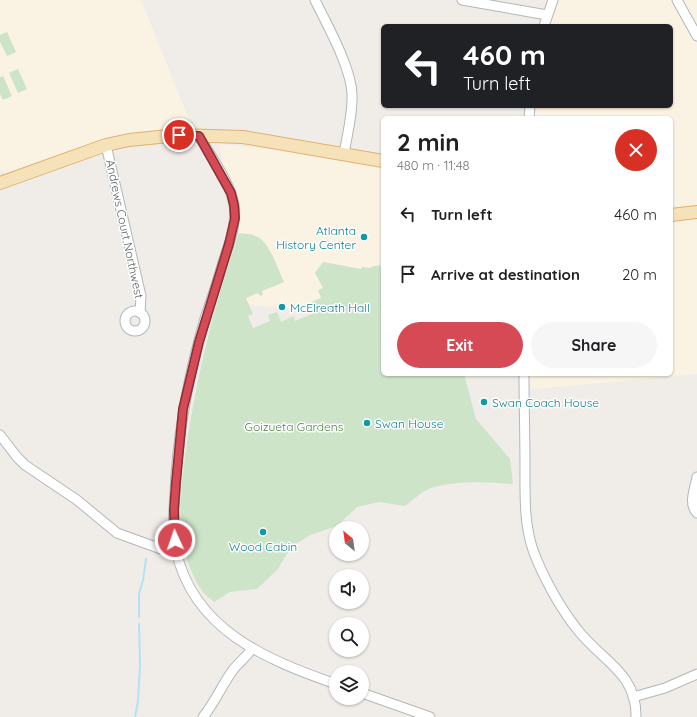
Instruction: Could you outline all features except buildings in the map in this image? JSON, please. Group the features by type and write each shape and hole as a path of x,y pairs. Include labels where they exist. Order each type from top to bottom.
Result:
{"main road":[{"path":"0,183 52,163 106,145 129,140 162,136 243,137 381,161"},
{"path":"673,215 697,212"}],"street":[{"path":"315,0 346,65 350,80 352,106 344,154"},
{"path":"462,0 503,4 547,15"},
{"path":"545,24 553,0"},
{"path":"677,0 697,36"},
{"path":"199,136 231,193 235,218 229,244 199,342 183,409 177,455 174,510 176,549 186,578 202,605 224,628 252,648 295,669 329,681"},
{"name":"Andrews Court Northwest","path":"106,145 141,296 142,305 140,313"},
{"path":"524,376 526,507 529,534 533,549 539,564 569,619 586,640 620,670 628,683 633,697 636,717"},
{"path":"0,435 25,465 77,500 117,533 162,548 176,549"},
{"path":"697,476 692,505 697,514"},
{"path":"203,717 217,699 232,671 252,648"},
{"path":"633,697 665,688 697,674"},
{"path":"369,695 430,717"}],"shaded area":[{"path":"0,0 141,0 194,132 113,149 14,177 0,170"},
{"path":"548,0 697,0 697,374 524,390 523,376 673,376 673,116 528,116 528,108 673,108 673,24 540,24"},
{"path":"219,144 338,156 381,163 381,315 206,302 234,232 232,193 226,182"}],"green space":[{"path":"7,32 16,52 7,56 0,42 0,35"},
{"path":"18,69 27,89 18,93 9,73"},
{"path":"3,76 12,96 3,100 0,94 0,77"},
{"name":"Goizueta Gardens","path":"239,233 253,235 262,240 273,257 284,282 262,291 263,295 260,296 258,293 246,298 253,314 248,316 253,328 270,321 268,315 277,312 281,322 293,316 295,321 316,312 311,302 321,298 318,290 323,288 315,273 323,262 361,269 362,267 370,268 381,265 381,376 465,376 476,419 510,459 513,484 482,482 441,485 421,493 405,506 379,502 357,507 342,521 329,521 329,529 310,535 291,547 278,569 257,589 230,592 214,602 203,592 189,566 182,539 180,515 181,492 194,400 206,344 221,288"}],"waterway":[{"path":"139,617 139,594 146,559"},
{"path":"135,717 138,701 140,664 139,624"}],"place":[{"name":"Atlanta History Center","path":"364,237"},
{"name":"McElreath Hall","path":"282,307"},
{"name":"Swan Coach House","path":"484,402"},
{"name":"Swan House","path":"367,423"},
{"name":"Wood Cabin","path":"263,532"}],"route":[{"path":"175,540 174,510 180,425 206,315 229,244 235,218 231,193 199,136 179,135"}]}
